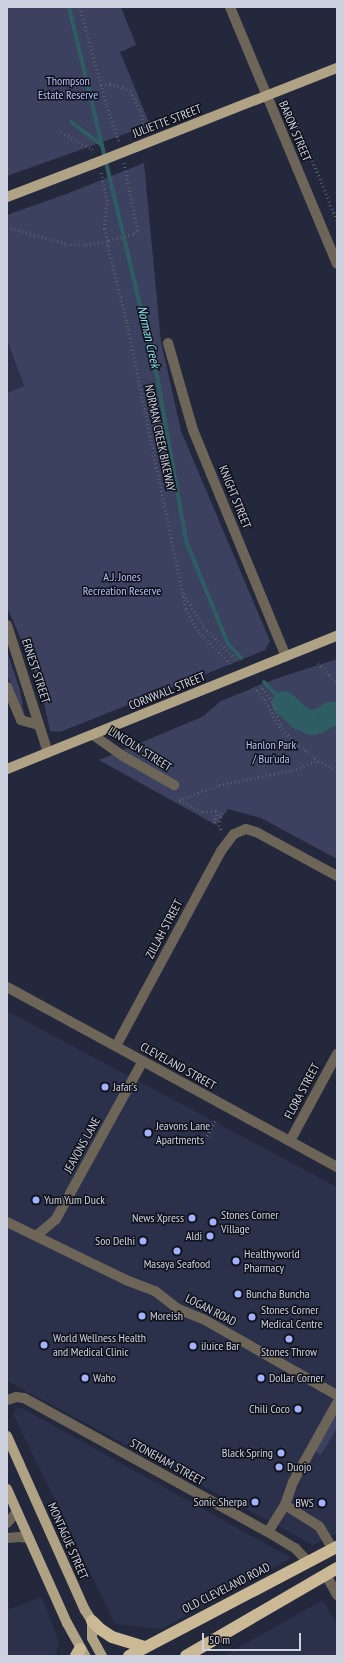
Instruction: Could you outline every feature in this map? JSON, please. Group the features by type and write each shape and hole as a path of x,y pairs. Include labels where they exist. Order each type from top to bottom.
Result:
{"highway":[{"name":"OLD CLEVELAND ROAD","path":"129,1656 335,1548"},
{"path":"186,1656 337,1568"},
{"path":"92,1621 100,1629 112,1637 145,1647"}],"main road":[{"name":"JULIETTE STREET","path":"7,197 337,68"},
{"name":"CORNWALL STREET","path":"7,769 337,636"},
{"name":"MONTAGUE STREET","path":"7,1436 85,1610 92,1621 92,1638 102,1656"},
{"path":"7,1489 81,1654"}],"street":[{"name":"BARON STREET","path":"230,7 337,264"},
{"name":"KNIGHT STREET","path":"168,343 193,430 286,657"},
{"name":"ERNEST STREET","path":"7,625 48,753"},
{"path":"7,687 21,720 39,725"},
{"name":"LINCOLN STREET","path":"93,735 129,759 174,785"},
{"name":"ZILLAH STREET","path":"116,1046 228,841 234,834 243,830 256,832 337,876"},
{"name":"CLEVELAND STREET","path":"7,987 337,1167"},
{"name":"FLORA STREET","path":"290,1141 337,1054"},
{"name":"JEAVONS LANE","path":"36,1236 56,1219 143,1061"},
{"name":"LOGAN ROAD","path":"7,1222 126,1280 155,1291 178,1309 203,1319 337,1395"},
{"name":"STONEHAM STREET","path":"7,1400 16,1397 24,1398 268,1532 295,1548 308,1562"},
{"path":"268,1532 285,1505 293,1482 337,1403"},
{"path":"285,1505 320,1526 335,1548"},
{"path":"7,1524 17,1512"},
{"path":"7,1538 29,1538"},
{"path":"326,1575 337,1595"}],"path":[{"path":"80,7 120,148"},
{"path":"101,85 110,84 123,87 130,91 141,111 145,130"},
{"path":"294,116 337,220"},
{"path":"61,132 92,149 96,163"},
{"path":"7,227 71,245 86,245 133,235 138,231 123,160"},
{"name":"NORMAN CREEK BIKEWAY","path":"96,163 107,201 104,229 127,322 186,609 194,625 231,664"},
{"name":"NORMAN CREEK BIKEWAY","path":"183,592 204,627 238,661"},
{"path":"318,663 337,683"},
{"path":"260,685 272,701 282,727"},
{"path":"254,687 266,702 277,723 293,740 318,761 337,770"},
{"path":"228,841 219,825 222,813 214,822 218,811 203,812 179,800 219,785 292,770 318,761"},
{"path":"207,1136 216,1120"},
{"path":"7,1204 12,1206"}],"shaded area":[{"path":"7,340 24,387 7,393"},
{"path":"7,1011 337,1187 337,1533 313,1545 7,1381"},
{"path":"18,1408 22,1408 291,1558 161,1629 115,1624 14,1416 14,1411"},
{"path":"42,1597 59,1642 55,1656 7,1656 7,1610"},
{"path":"323,1600 337,1625 337,1656 223,1656"}],"green space":[{"name":"Thompson Estate Reserve","path":"7,7 121,7 136,45 120,52 150,125 7,176"},
{"name":"A.J. Jones Recreation Reserve","path":"144,163 161,342 181,431 270,641 265,650 231,664 60,732 50,731 40,684 7,607 7,393 24,386 7,340 7,215 69,193"},
{"path":"7,651 20,690 24,714 7,675"},
{"name":"Hanlon Park / Bur'uda","path":"337,659 337,859 261,818 228,809 216,825 99,760 202,717 221,701 275,679"},
{"path":"333,1415 337,1418 337,1428 321,1455 313,1450"}],"waterway":[{"name":"Norman Creek","path":"69,7 157,376 186,541 228,644 241,658"},
{"path":"71,122 102,145"},
{"name":"Norman Creek","path":"264,682 284,703"},
{"name":"Norman Creek","path":"284,703 300,718 312,723 319,721 330,714 337,714"}],"place":[{"name":"Jafar’s","path":"105,1087"},
{"name":"Jeavons Lane Apartments","path":"148,1133"},
{"name":"Yum Yum Duck","path":"36,1200"},
{"name":"News Xpress","path":"192,1218"},
{"name":"Stones Corner Village","path":"213,1222"},
{"name":"Aldi","path":"210,1236"},
{"name":"Soo Delhi","path":"143,1241"},
{"name":"Masaya Seafood","path":"177,1251"},
{"name":"Healthyworld Pharmacy","path":"236,1261"},
{"name":"Buncha Buncha","path":"238,1294"},
{"name":"Moreish","path":"142,1316"},
{"name":"Stones Corner Medical Centre","path":"252,1317"},
{"name":"Stones Throw","path":"289,1339"},
{"name":"World Wellness Health and Medical Clinic","path":"44,1345"},
{"name":"iJuice Bar","path":"193,1346"},
{"name":"Waho","path":"85,1378"},
{"name":"Dollar Corner","path":"261,1378"},
{"name":"Chili Coco","path":"298,1409"},
{"name":"Black Spring","path":"281,1453"},
{"name":"Duojo","path":"279,1467"},
{"name":"Sonic Sherpa","path":"255,1502"},
{"name":"BWS","path":"322,1503"}]}
